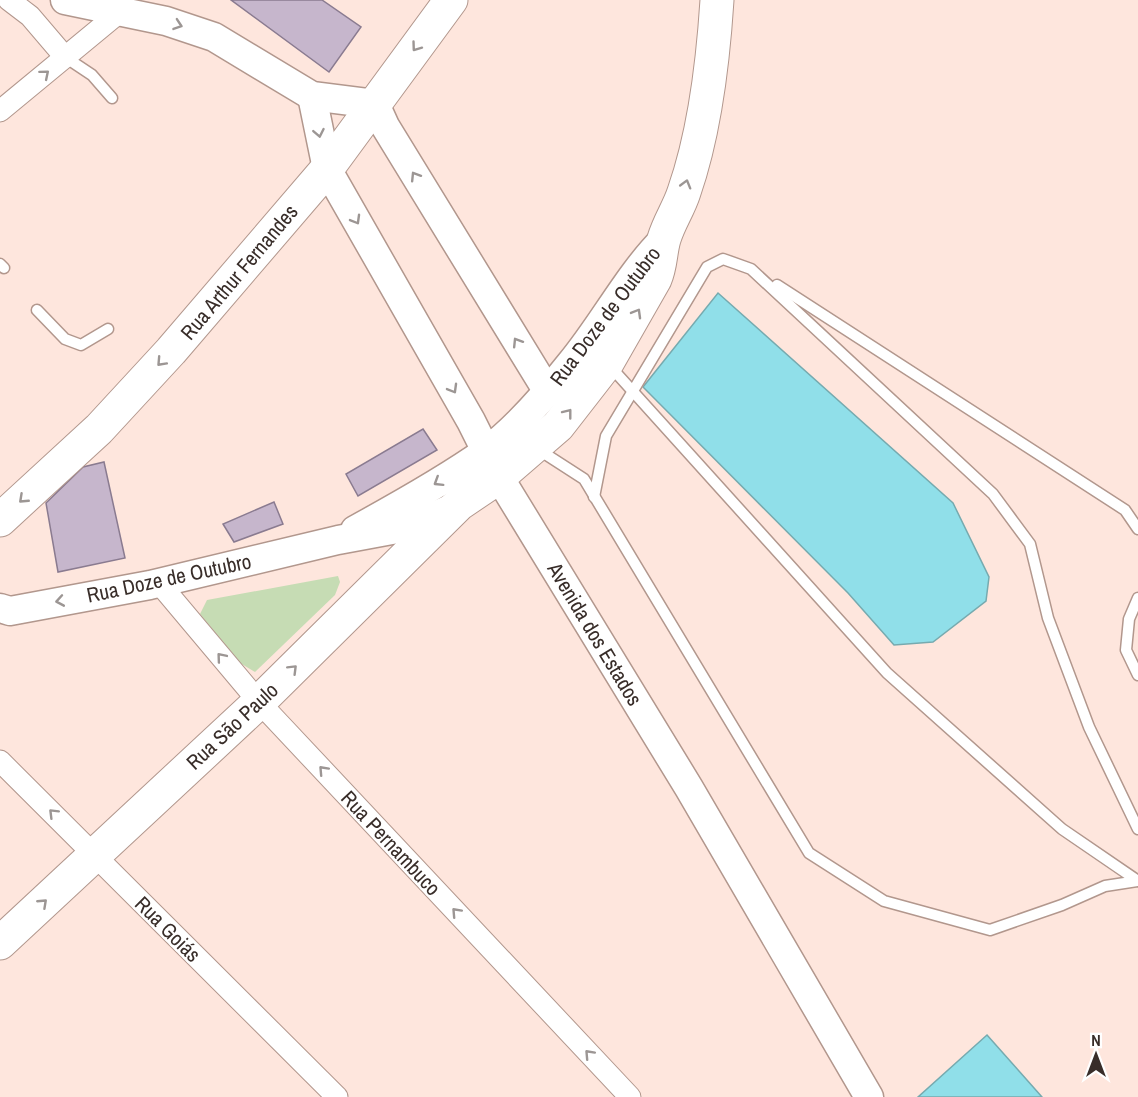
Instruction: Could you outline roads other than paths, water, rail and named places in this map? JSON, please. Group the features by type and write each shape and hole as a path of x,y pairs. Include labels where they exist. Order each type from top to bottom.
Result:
{"main road":[{"path":"65,0 166,21 214,38 312,96 375,104 385,126 548,392"},
{"name":"Rua Arthur Fernandes","path":"0,520 99,429 171,351 327,169 451,0"},
{"path":"664,239 684,192 696,146 708,84 717,0"},
{"name":"Avenida dos Estados","path":"312,96 327,169 493,464 689,789 868,1097"},
{"name":"Rua Doze de Outubro","path":"338,540 401,505 493,464 536,448 558,426 608,363 661,266 664,239"},
{"name":"Rua Doze de Outubro","path":"3,610 159,583 338,540 408,527 459,504 493,464 620,298 642,261 664,239"},
{"name":"Rua São Paulo","path":"0,943 259,702 459,504"}],"street":[{"path":"9,0 30,16 65,57"},
{"path":"0,111 121,11"},
{"name":"Rua Pernambuco","path":"159,583 259,702 630,1097"},
{"name":"Rua Goiás","path":"0,761 328,1094"}],"lane":[{"path":"65,57 92,75 112,98"},
{"path":"594,497 606,436 706,267 723,259 751,269 1125,510 1138,529"},
{"path":"751,269 993,494 1030,544 1048,618 1089,727 1138,830"},
{"path":"37,310 64,339 81,345 108,329"},
{"path":"608,363 631,392 887,673 1062,829 1138,881"},
{"path":"536,448 584,480 809,853 884,901 990,930 1062,906 1105,886 1138,881"},
{"path":"1138,598 1129,619 1125,650 1138,675"}],"water":[{"path":"718,293 953,503 989,577 986,601 933,642 894,645 848,593 643,387"},
{"path":"987,1035 1042,1097 918,1097"}]}
